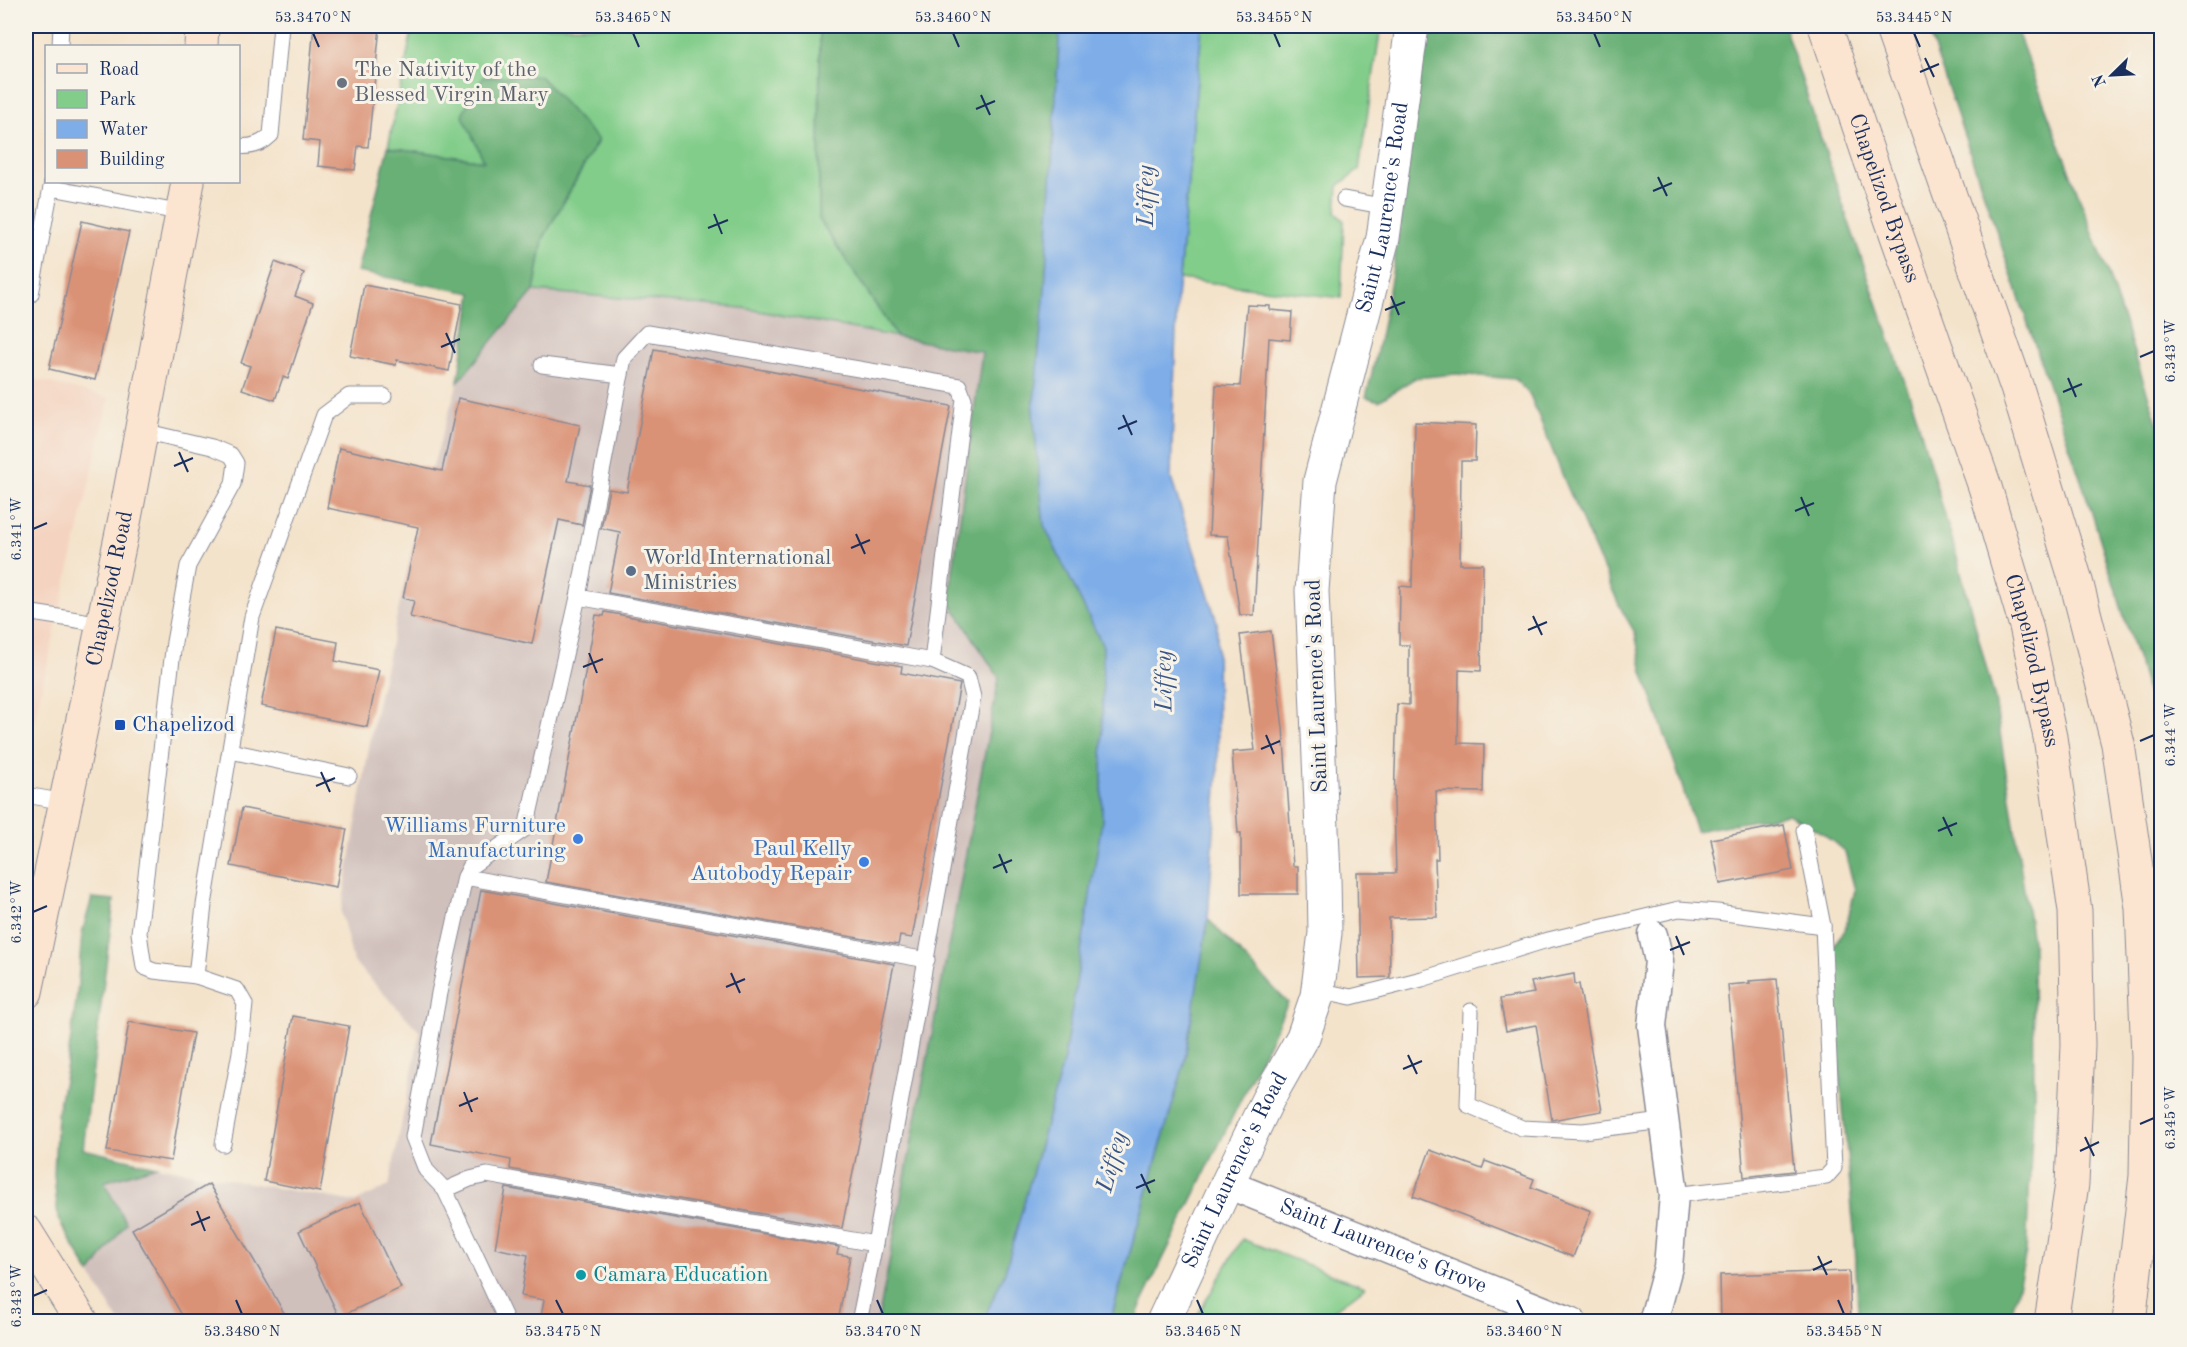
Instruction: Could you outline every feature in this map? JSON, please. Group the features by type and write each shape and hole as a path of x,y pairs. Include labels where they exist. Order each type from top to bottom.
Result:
{"main road":[{"path":"201,45 202,26"},
{"name":"Chapelizod Bypass","path":"1825,26 1985,488 2026,626 2050,737 2075,911 2078,1044 2072,1184 2051,1322"},
{"path":"1892,26 2020,399 2076,581 2118,744 2142,908 2148,1057 2146,1176 2129,1322"},
{"name":"Chapelizod Road","path":"26,992 142,431 188,183"},
{"path":"26,1232 82,1322"}],"street":[{"name":"Saint Laurence's Road","path":"1163,1322 1268,1099 1303,1037 1318,990 1325,933 1312,591 1320,482 1383,238 1412,26"},
{"path":"1653,935 1659,961 1652,1026 1674,1195 1668,1267 1653,1322"},
{"name":"Saint Laurence's Grove","path":"1227,1184 1558,1319"}],"lane":[{"path":"60,45 61,26"},
{"path":"240,147 263,143 271,135 281,26"},
{"path":"26,299 32,294 52,185 183,213"},
{"path":"1344,199 1387,207"},
{"path":"507,1322 445,1190 426,1170 412,1137 439,993 465,877 470,867 526,828 578,597 624,358 647,333 958,386 964,399 932,661"},
{"path":"542,365 621,375"},
{"path":"196,976 204,905 252,617 324,415 349,396 384,396"},
{"path":"142,431 212,447 231,455 236,463 233,484 188,566 174,642 139,933 144,967 154,971 196,976 237,990 245,1004 240,1052 223,1144"},
{"path":"578,597 932,661 968,677 973,697 927,960 859,1322"},
{"path":"26,612 103,624"},
{"path":"230,751 348,776"},
{"path":"26,795 65,802"},
{"path":"1674,1195 1826,1177 1834,1168 1823,926 1804,830"},
{"path":"465,877 927,960"},
{"path":"1318,990 1351,997 1422,979 1544,941 1679,909 1823,926"},
{"path":"1472,1011 1468,1105 1522,1128 1583,1131 1663,1121"},
{"path":"445,1190 487,1175 875,1244"}],"shaded area":[{"path":"534,291 743,308 982,352 949,601 999,678 878,1321 119,1321 90,1274 126,1223 103,1182 156,1166 355,1202 389,1186 420,1032 353,961 341,912 374,718 424,496 458,382"},
{"path":"26,377 109,398 26,756"}],"green space":[{"path":"413,26 820,26 819,219 897,337 743,308 534,291 543,239 598,141 485,161 388,147"},
{"path":"820,26 1060,26 1045,290 1033,411 1044,525 1103,646 1102,821 1064,1059 1005,1272 983,1321 878,1321 999,678 949,601 982,352 897,337 819,219"},
{"path":"1202,26 1381,26 1359,170 1338,186 1336,213 1344,221 1341,298 1179,279"},
{"path":"1426,26 1784,26 1846,214 1915,411 1995,700 2033,948 2034,1095 2026,1253 2010,1321 1853,1321 1858,1312 1855,1243 1829,951 1845,930 1855,890 1845,852 1824,834 1788,814 1696,831 1643,672 1635,633 1620,607 1530,395 1515,379 1456,374 1415,378 1379,401 1366,397 1394,259"},
{"path":"1927,26 2015,26 2106,268 2161,434 2161,775 2149,697 2090,507"},
{"path":"540,76 598,140 543,239 534,291 458,382 472,293 357,272 388,147 484,161 462,114 483,77"},
{"path":"92,898 114,900 83,1149 156,1166 104,1182 126,1223 90,1274 58,1219 54,1174 57,1114 67,1065 77,994 82,933"},
{"path":"1208,919 1288,1003 1142,1302 1135,1321 1110,1322 1184,1064"},
{"path":"1242,1239 1365,1287 1322,1321 1194,1321"}],"water":[{"name":"Liffey","path":"1060,26 1202,26 1177,299 1171,478 1217,622 1218,773 1208,919 1184,1064 1110,1321 983,1321 1005,1272 1064,1059 1102,821 1103,646 1044,525 1033,411 1045,290"}],"building":[{"name":"The Nativity of the Blessed Virgin Mary","path":"314,26 380,26 368,147 358,146 355,170 318,166 320,142 303,140"},
{"path":"82,221 129,232 95,380 49,369"},
{"path":"275,262 304,273 295,296 313,303 288,379 283,377 275,400 242,389 250,366 241,363"},
{"path":"364,285 462,304 449,371 397,360 396,365 350,356"},
{"path":"1247,305 1270,306 1270,310 1292,312 1290,340 1269,338 1254,615 1240,615 1228,536 1209,535 1216,385 1240,386"},
{"path":"654,349 951,406 906,646 608,593 620,532 601,528 609,489 627,492"},
{"path":"458,398 580,425 568,481 590,485 582,525 559,520 532,644 410,617 414,601 403,598 418,527 327,508 339,448 442,471"},
{"path":"1415,422 1476,425 1475,461 1461,461 1460,564 1483,564 1481,671 1459,670 1458,743 1484,744 1483,792 1436,791 1437,917 1389,918 1390,977 1359,978 1357,873 1396,873 1394,803 1397,704 1409,705 1409,645 1399,645 1400,586 1412,587"},
{"path":"605,612 902,666 901,673 960,684 912,938 900,936 898,945 546,882 596,615 604,616"},
{"path":"276,630 338,642 335,661 379,670 367,727 261,706"},
{"path":"1271,631 1283,728 1293,866 1298,866 1298,894 1241,894 1241,833 1238,833 1232,752 1255,750 1240,635"},
{"path":"242,808 347,829 336,887 231,866"},
{"path":"1784,825 1793,870 1720,884 1711,839"},
{"path":"481,890 894,964 842,1228 510,1169 511,1160 431,1144"},
{"path":"1574,974 1575,984 1579,984 1602,1111 1552,1120 1536,1025 1506,1031 1500,999 1534,993 1531,982"},
{"path":"1777,979 1794,1171 1744,1177 1728,985"},
{"path":"293,1016 349,1026 320,1192 264,1181"},
{"path":"129,1022 193,1033 171,1161 107,1151"},
{"path":"1430,1150 1482,1169 1485,1161 1534,1179 1531,1187 1591,1211 1573,1257 1413,1196"},
{"path":"209,1184 289,1322 186,1322 132,1229"},
{"path":"506,1188 839,1247 837,1254 850,1256 838,1322 540,1322 544,1300 521,1296 528,1255 495,1248"},
{"path":"360,1202 401,1288 339,1317 299,1231"},
{"path":"1849,1271 1851,1321 1721,1322 1720,1275"}],"place":[{"name":"The Nativity of the Blessed Virgin Mary","path":"342,83"},
{"name":"World International Ministries","path":"631,571"},
{"name":"Chapelizod","path":"120,725"},
{"name":"Williams Furniture Manufacturing","path":"578,839"},
{"name":"Paul Kelly Autobody Repair","path":"864,862"},
{"name":"Camara Education","path":"581,1275"}]}
